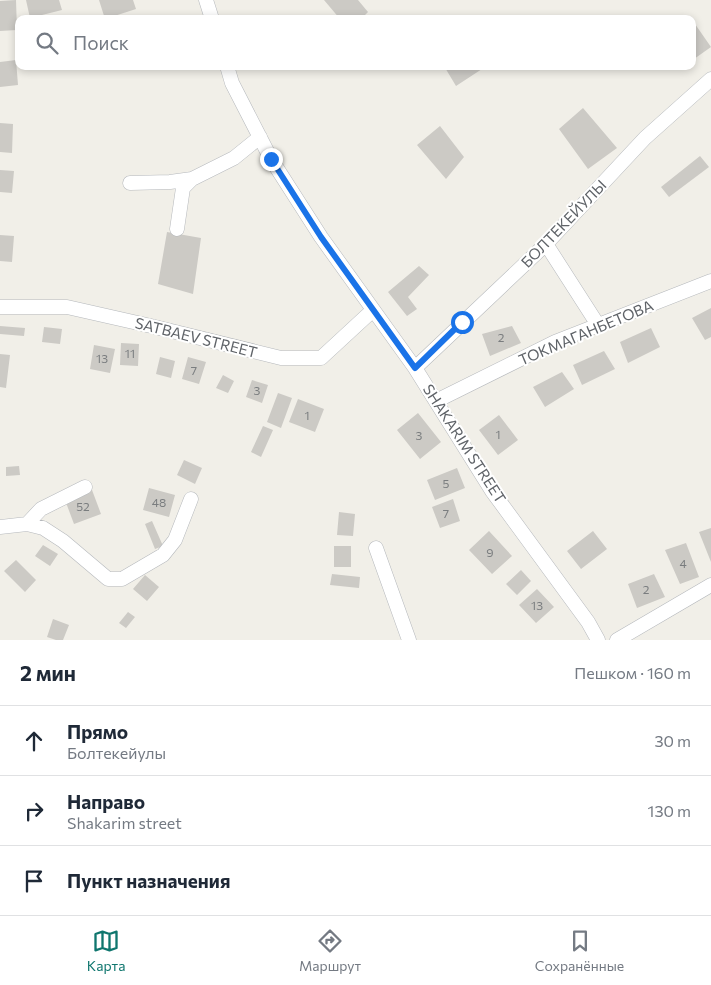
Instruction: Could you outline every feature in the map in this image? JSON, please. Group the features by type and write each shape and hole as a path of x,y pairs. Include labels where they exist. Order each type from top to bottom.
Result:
{"street":[{"path":"206,0 211,15"},
{"name":"SHAKARIM STREET","path":"228,70 232,83 271,159 321,237 415,368 492,491 588,622 598,640"},
{"name":"БОЛТЕКЕЙУЛЫ","path":"415,368 546,244 645,138 711,78"},
{"path":"177,229 183,188 192,179 234,158 260,137"},
{"path":"130,184 192,179"},
{"path":"546,244 598,325"},
{"name":"ТОКМАГАНБЕТОВА","path":"436,401 555,342 711,281"},
{"name":"SATBAEV STREET","path":"0,307 67,308 281,358 322,358 373,310"},
{"path":"27,524 41,509 85,487"},
{"path":"0,527 27,524 43,528 63,541 108,578 122,579 163,555 175,540 191,500"},
{"path":"376,548 409,640"},
{"path":"617,640 711,585"}],"building":[{"path":"16,0 15,30 0,31 0,1"},
{"path":"26,0 59,0 62,10 42,15 29,15"},
{"path":"99,0 133,0 136,9 117,15 104,15"},
{"path":"324,0 358,0 368,12 365,15 337,15"},
{"path":"696,25 711,47 696,58"},
{"path":"15,60 18,85 0,87 0,62"},
{"path":"446,70 480,70 456,86"},
{"path":"583,108 617,148 588,169 559,129"},
{"path":"0,123 13,124 12,153 0,152"},
{"path":"440,126 464,157 446,179 417,145"},
{"path":"700,156 709,167 669,197 661,187"},
{"path":"0,170 14,171 12,193 0,192"},
{"path":"167,232 201,238 193,294 158,284"},
{"path":"0,235 14,236 12,262 0,261"},
{"path":"419,266 429,275 408,297 417,309 407,316 388,292"},
{"path":"711,308 711,337 705,340 692,318"},
{"path":"0,326 25,328 24,336 0,334"},
{"path":"512,326 521,343 490,356 482,334"},
{"path":"44,327 62,329 60,344 42,342"},
{"path":"651,328 660,347 628,363 620,342"},
{"path":"121,343 139,344 138,366 120,365"},
{"path":"94,345 115,349 110,373 90,369"},
{"path":"604,351 615,369 582,385 573,365"},
{"path":"0,354 10,355 6,388 0,387"},
{"path":"160,357 175,361 171,378 156,374"},
{"path":"188,357 206,362 199,384 182,379"},
{"path":"562,372 574,389 545,407 533,387"},
{"path":"223,375 234,381 228,393 216,388"},
{"path":"252,380 268,385 262,403 246,397"},
{"path":"278,393 292,398 281,428 267,422"},
{"path":"298,399 324,409 315,432 289,422"},
{"path":"418,413 441,442 420,459 397,430"},
{"path":"499,415 518,440 498,455 479,430"},
{"path":"263,426 273,430 261,457 251,452"},
{"path":"184,460 202,468 195,484 177,475"},
{"path":"19,466 20,475 6,476 6,467"},
{"path":"457,468 465,488 435,500 427,480"},
{"path":"149,488 175,495 169,517 143,510"},
{"path":"92,490 101,514 74,524 65,500"},
{"path":"453,499 460,521 440,528 432,507"},
{"path":"339,512 355,514 353,536 337,535"},
{"path":"152,521 163,546 155,549 145,524"},
{"path":"711,528 711,562 699,532"},
{"path":"489,531 512,556 492,574 469,550"},
{"path":"593,531 607,549 581,569 567,551"},
{"path":"686,543 699,577 680,584 665,550"},
{"path":"43,545 58,554 50,566 35,556"},
{"path":"334,546 351,546 351,567 334,567"},
{"path":"16,560 36,580 25,592 4,571"},
{"path":"521,570 531,581 517,595 506,584"},
{"path":"332,574 360,577 359,588 330,585"},
{"path":"654,574 665,597 637,608 628,584"},
{"path":"145,575 159,587 147,601 133,589"},
{"path":"537,589 554,607 536,623 519,605"},
{"path":"128,612 135,617 126,628 119,623"},
{"path":"53,619 69,625 63,640 47,637"}],"route":[{"path":"271,159 321,237 415,368 462,322"}]}
